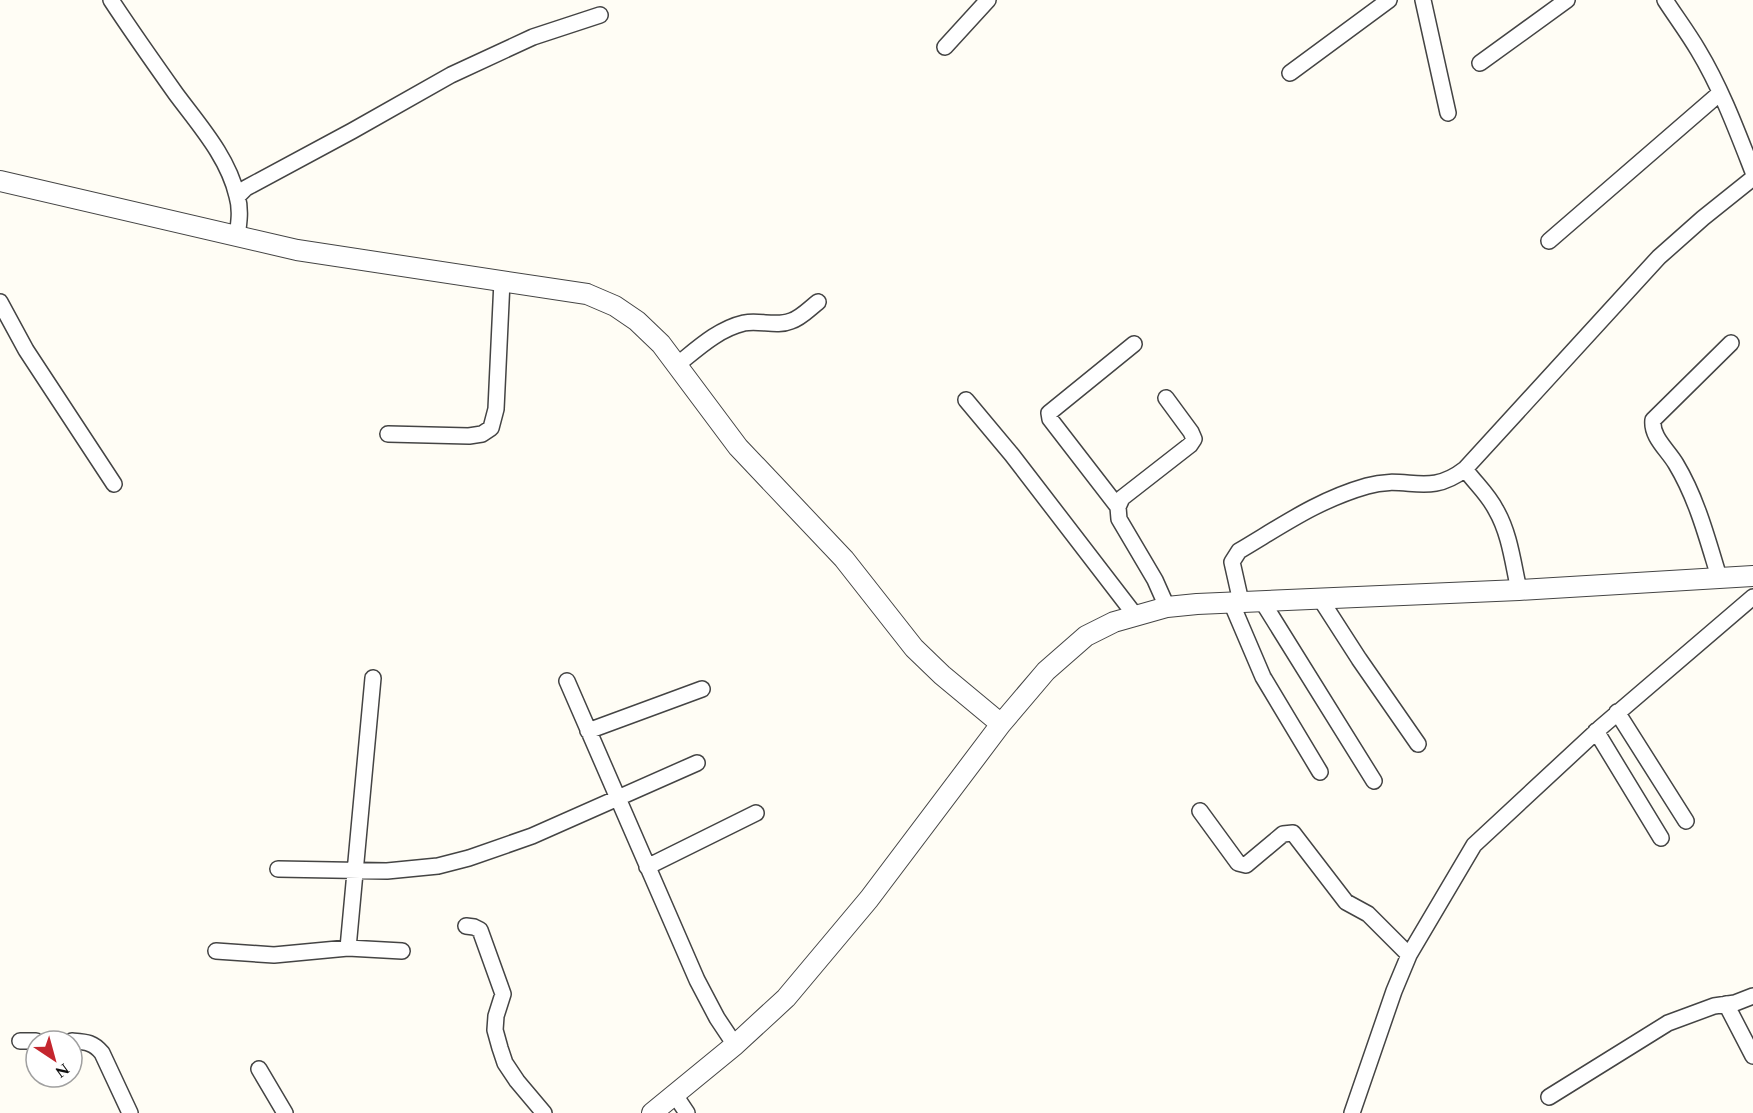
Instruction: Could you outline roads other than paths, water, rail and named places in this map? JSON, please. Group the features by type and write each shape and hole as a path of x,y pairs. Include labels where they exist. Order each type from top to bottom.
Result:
{"street":[{"path":"111,0 215,148 230,174 237,196 240,218 237,236"},
{"path":"945,47 988,0"},
{"path":"1290,73 1389,0"},
{"path":"1423,0 1448,113"},
{"path":"1480,63 1567,0"},
{"path":"1665,0 1699,51 1720,93 1753,172"},
{"path":"237,196 246,188 352,132 451,75 533,37 600,15"},
{"path":"1549,241 1720,93"},
{"path":"1320,772 1263,677 1236,602 1232,562 1234,556 1317,504 1371,484 1400,482 1437,485 1453,478 1465,469 1659,256 1753,178"},
{"path":"0,181 297,250 587,294 615,306 637,321 661,344 738,447 844,559 914,648 942,675 1002,724"},
{"path":"388,434 469,436 482,434 491,428 496,409 502,281"},
{"path":"0,302 26,350 114,484"},
{"path":"676,366 721,332 759,321 780,323 792,321 818,302"},
{"path":"1719,577 1695,501 1675,461 1655,434 1652,425 1653,420 1731,343"},
{"path":"1118,507 1050,419 1049,413 1134,344"},
{"path":"1166,398 1194,439 1190,445 1122,498 1118,507 1119,519 1155,580 1167,607"},
{"path":"966,400 1012,455 1135,615"},
{"path":"1465,469 1497,510 1508,540 1520,590"},
{"path":"652,1113 735,1045 786,998 870,899 1002,724 1046,671 1086,636 1114,622 1167,607 1236,602 1520,590 1753,576"},
{"path":"1352,1113 1394,991 1409,956 1474,845 1617,712 1753,597"},
{"path":"1321,600 1418,744"},
{"path":"1262,602 1374,781"},
{"path":"348,948 373,678"},
{"path":"567,681 697,980 717,1018 735,1045"},
{"path":"588,731 702,689"},
{"path":"1617,712 1686,821"},
{"path":"1596,731 1661,838"},
{"path":"278,869 387,871 438,866 469,858 532,836 697,763"},
{"path":"1200,811 1238,864 1242,865 1246,865 1283,834 1293,833 1346,902 1368,914 1409,956"},
{"path":"647,867 756,813"},
{"path":"466,926 480,930 501,985 503,994 496,1016 495,1030 505,1063 544,1113"},
{"path":"216,951 274,955 348,948 402,951"},
{"path":"1549,1097 1684,1015 1753,996"},
{"path":"1726,1004 1753,1056"},
{"path":"84,1043 95,1044 102,1053 129,1113"},
{"path":"259,1070 285,1113"},
{"path":"675,1095 687,1113"}]}
